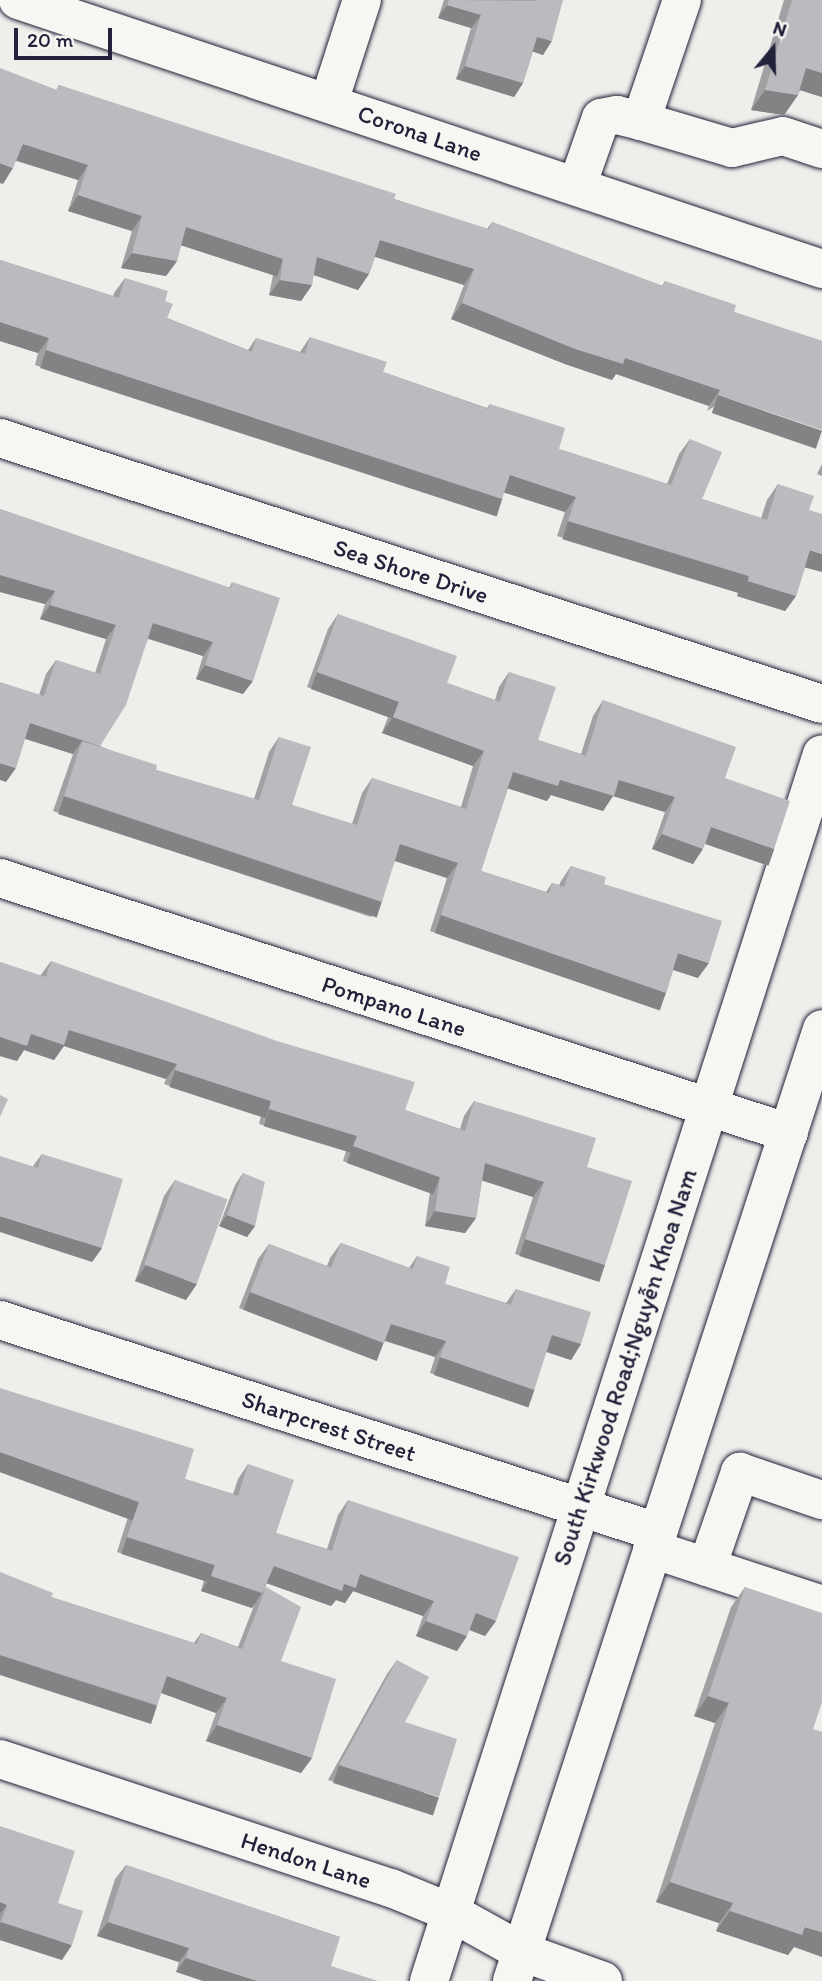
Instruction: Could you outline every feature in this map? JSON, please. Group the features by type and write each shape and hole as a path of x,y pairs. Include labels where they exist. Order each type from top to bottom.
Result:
{"street":[{"name":"Corona Lane","path":"18,0 822,269"},
{"path":"329,102 362,0"},
{"path":"641,121 682,0"},
{"path":"577,186 601,118 617,115 732,148 783,136 822,149"},
{"name":"Sea Shore Drive","path":"0,438 822,704"},
{"name":"South Kirkwood Road;Nguyễn Khoa Nam","path":"429,1981 578,1506 822,754"},
{"name":"Pompano Lane","path":"0,878 789,1133"},
{"path":"517,1966 822,1029"},
{"name":"Sharpcrest Street","path":"0,1320 578,1506 655,1540 707,1567 822,1605"},
{"path":"707,1567 740,1472 822,1500"},
{"name":"Hendon Lane","path":"0,1759 391,1888 452,1913 517,1966 603,1981"}],"building":[{"path":"449,0 563,0 552,41 537,37 523,83 465,66 481,15 447,5"},
{"path":"792,0 822,0 822,73 806,68 798,95 765,90"},
{"path":"0,68 57,90 59,85 396,194 394,199 489,229 492,222 663,286 665,281 736,305 734,312 822,341 822,430 718,395 720,390 625,358 623,364 575,349 462,303 474,269 380,240 369,274 317,257 312,285 280,280 283,259 186,227 177,261 132,253 142,216 78,195 88,165 23,144 13,168 0,163"},
{"path":"0,260 119,298 125,278 168,291 165,301 173,304 167,318 252,352 256,338 305,354 310,337 387,362 383,372 488,409 490,404 565,428 559,449 671,485 690,439 722,452 702,499 767,520 778,484 814,496 809,510 822,514 822,554 810,550 796,596 748,581 749,576 568,521 576,497 510,475 502,499 46,350 49,338 0,322"},
{"path":"0,509 231,588 232,582 280,598 253,681 205,665 213,642 153,623 126,705 100,746 30,723 16,768 0,763 0,682 44,696 56,660 100,674 116,625 50,605 55,591 0,575"},
{"path":"338,614 457,656 447,683 500,702 509,672 556,687 538,740 586,756 603,700 736,747 725,778 790,801 774,849 711,827 703,849 662,834 675,797 619,780 614,796 560,780 558,786 513,772 481,871 549,893 552,883 564,887 571,866 606,877 604,884 722,921 709,963 678,953 666,993 441,915 458,863 400,844 382,902 64,796 82,741 157,765 156,770 259,800 279,737 311,747 292,805 357,825 372,778 466,809 484,751 393,717 399,702 317,672"},
{"path":"51,961 277,1041 415,1082 405,1110 465,1131 474,1101 596,1138 587,1167 632,1181 605,1265 525,1239 544,1182 485,1163 476,1218 435,1211 440,1177 353,1146 357,1136 269,1109 271,1101 175,1070 177,1064 69,1030 64,1045 31,1034 27,1046 0,1037 0,962 46,977"},
{"path":"0,1095 8,1099 0,1117"},
{"path":"42,1154 123,1179 102,1248 0,1216 0,1156 38,1168"},
{"path":"243,1173 265,1182 255,1226 227,1215"},
{"path":"175,1180 228,1199 197,1284 144,1265"},
{"path":"341,1243 413,1269 417,1256 450,1267 445,1284 511,1305 516,1289 591,1312 581,1344 552,1335 534,1390 440,1357 446,1341 391,1324 384,1343 250,1292 269,1244 331,1268"},
{"path":"0,1388 194,1449 185,1479 238,1496 248,1464 294,1480 276,1533 332,1551 348,1500 519,1557 496,1621 476,1613 467,1636 426,1621 434,1601 360,1574 356,1588 344,1584 342,1591 274,1566 262,1593 211,1576 215,1565 127,1537 139,1502 0,1452"},
{"path":"0,1572 53,1593 51,1597 197,1644 201,1633 242,1649 266,1587 301,1607 281,1661 336,1679 312,1758 217,1725 227,1698 167,1676 157,1705 0,1655"},
{"path":"745,1587 822,1613 822,1702 813,1729 822,1732 822,1932 805,1927 802,1935 730,1911 733,1903 670,1882 729,1703 708,1696"},
{"path":"397,1660 429,1677 405,1722 457,1739 439,1797 339,1765"},
{"path":"0,1826 75,1851 58,1903 83,1911 72,1945 1,1922 7,1905 0,1902"},
{"path":"126,1865 340,1937 331,1966 378,1981 258,1981 186,1958 189,1948 108,1922"}]}
